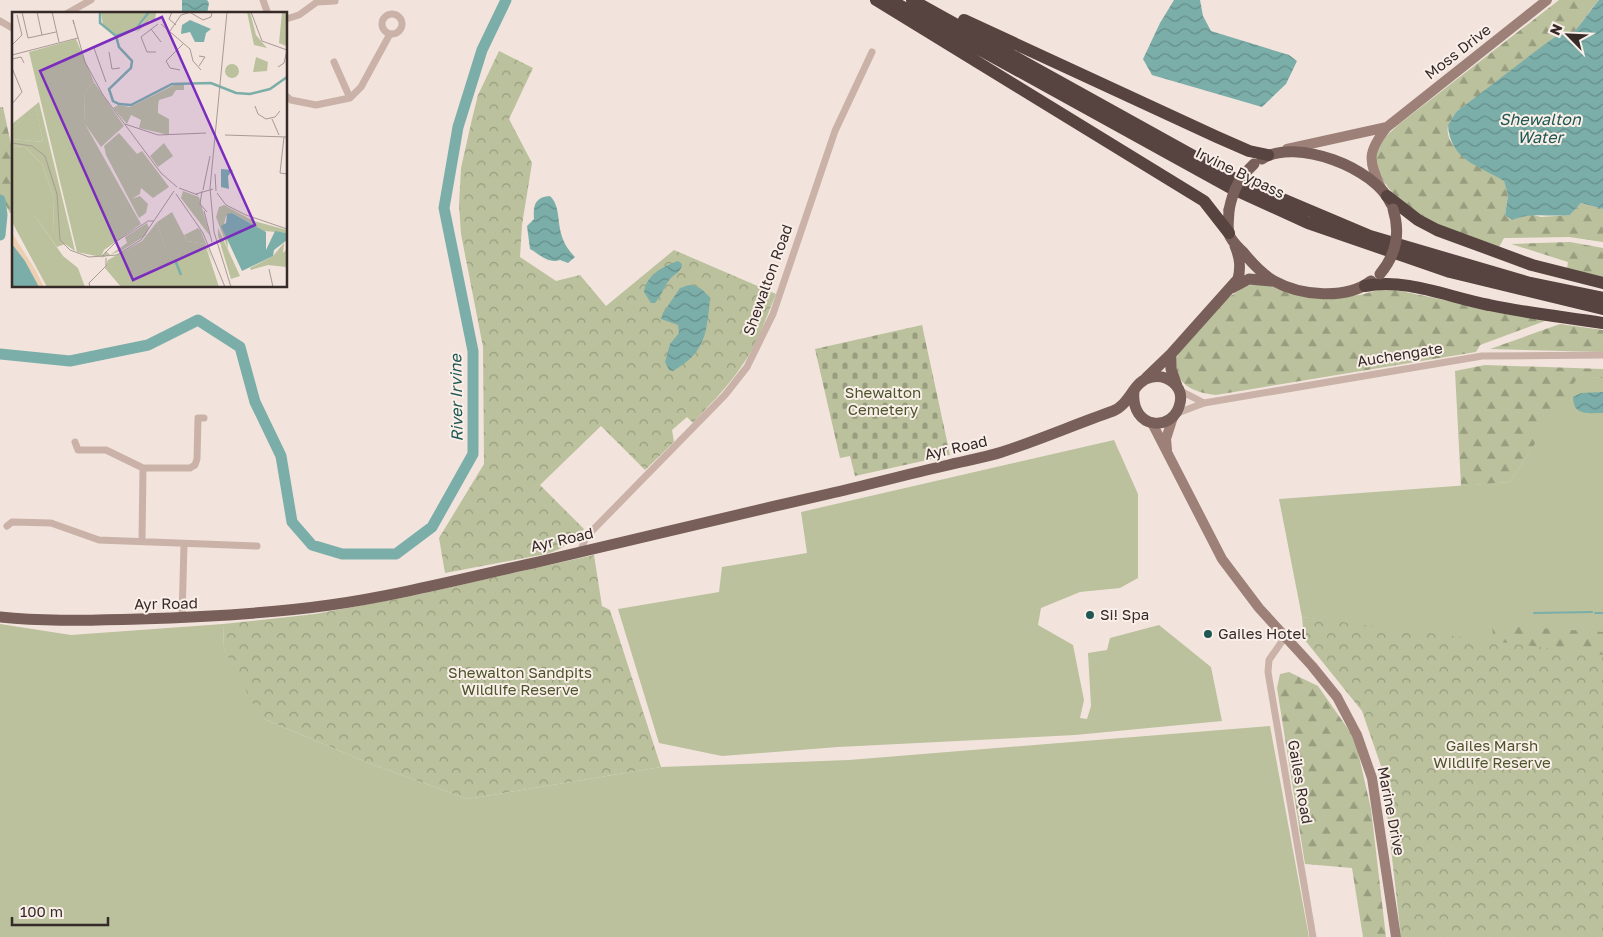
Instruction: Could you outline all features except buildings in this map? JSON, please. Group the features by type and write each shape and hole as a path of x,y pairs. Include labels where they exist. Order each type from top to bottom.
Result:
{"highway":[{"path":"876,0 1204,201 1231,237"},
{"name":"Irvine Bypass","path":"890,0 1213,179 1308,223 1450,272 1603,309"},
{"name":"Irvine Bypass","path":"912,0 1235,179 1370,236 1513,278 1603,298"},
{"path":"921,0 1249,152 1268,155"},
{"path":"1384,192 1418,220 1437,230 1540,267 1603,283"},
{"path":"1365,286 1383,283 1403,284 1489,305 1603,323"}],"main road":[{"path":"1171,354 1171,369 1178,389 1180,403 1174,416 1162,423 1149,422 1117,410 1145,378 1171,354 1238,279 1240,268 1239,255 1231,237 1229,210 1235,186 1242,174 1254,164 1268,155 1284,150 1320,156 1341,163 1360,173 1384,192 1393,210 1397,230 1396,245 1389,264 1365,286 1339,294 1323,294 1308,292 1260,278 1249,279 1230,289"},
{"path":"1231,237 1251,262 1276,282"},
{"path":"1145,378 1156,375 1166,377 1178,389"},
{"path":"1134,392 1134,407 1149,422"},
{"name":"Ayr Road","path":"0,617 68,621 206,618 332,605 461,580 1001,452 1099,414 1117,410"}],"street":[{"path":"70,12 91,0"},
{"path":"263,0 267,12"},
{"name":"Moss Drive","path":"1384,192 1370,161 1372,150 1387,127 1547,0"},
{"path":"288,18 299,15 317,2 335,1"},
{"path":"0,21 12,27"},
{"path":"288,98 291,100 316,105 350,98 360,87 390,34"},
{"name":"Shewalton Road","path":"580,552 586,537 725,395 747,367 761,343 773,314 835,131 872,52"},
{"path":"334,62 350,98"},
{"name":"Moss Drive","path":"1284,150 1387,127"},
{"name":"Auchengate","path":"1174,416 1204,403 1482,356 1603,355"},
{"path":"1178,389 1204,403"},
{"path":"1167,452 1166,439 1174,416"},
{"path":"75,442 78,450 106,450 143,468 190,468 195,464 198,418 204,418"},
{"name":"Marine Drive","path":"1149,422 1167,452 1222,559 1259,608 1312,666 1337,697 1357,735 1372,778 1396,937"},
{"path":"142,542 143,468"},
{"path":"7,526 12,522 52,523 99,540 257,546"},
{"path":"182,618 184,544"},
{"name":"Gailes Road","path":"1285,637 1268,660 1268,672 1313,937"}],"green space":[{"path":"1559,0 1599,0 1572,35 1558,35 1456,112 1449,123 1448,135 1452,144 1459,152 1477,166 1504,180 1508,195 1505,215 1511,220 1529,214 1541,217 1570,215 1581,203 1603,209 1603,242 1569,237 1504,238 1499,247 1458,235 1425,221 1404,205 1379,173 1376,162 1380,143 1398,125"},
{"path":"499,51 533,68 509,119 532,163 522,225 520,257 556,281 580,275 606,306 674,250 776,294 757,339 738,372 693,423 687,417 672,430 674,442 645,470 601,426 540,485 584,529 576,538 558,550 546,554 445,573 439,538 484,464 483,347 461,234 459,205 461,168 478,95"},
{"path":"0,107 3,107 12,149 12,213 10,213 0,195"},
{"path":"1570,242 1603,248 1603,277 1567,269 1568,262 1511,244"},
{"path":"1260,282 1320,298 1360,295 1386,288 1545,321 1480,345 1476,352 1216,395 1197,391 1183,383 1177,369 1179,350 1225,300 1236,292"},
{"path":"1560,324 1603,330 1603,352 1490,349"},
{"name":"Shewalton Cemetery","path":"922,325 950,455 855,476 850,456 840,458 815,349"},
{"path":"1485,365 1603,369 1603,378 1578,377 1510,482 1461,486 1455,371"},
{"path":"1578,376 1603,378 1603,655 1498,647 1302,617 1279,499 1510,482"},
{"path":"1114,440 1138,494 1138,578 1120,588 1080,592 1041,608 1038,625 1073,645 1084,700 1080,718 1087,719 1091,706 1088,653 1107,650 1110,638 1159,625 1211,667 1222,721 1075,735 838,747 722,756 659,743 618,609 719,592 722,567 807,553 801,512"},
{"name":"Shewalton Sandpits Wildlife Reserve","path":"594,555 602,606 610,610 661,767 468,799 371,764 264,719 253,704 224,649 223,624 315,614 407,597"},
{"name":"Gailes Marsh Wildlife Reserve","path":"1302,617 1603,655 1603,937 1401,937 1382,769 1362,711 1304,639"},
{"path":"0,624 71,635 223,624 224,649 264,719 371,764 468,799 661,767 849,760 1270,726 1309,937 0,937"},
{"path":"1492,625 1603,632 1603,758 1506,761"},
{"path":"1289,672 1318,686 1355,739 1371,809 1386,937 1363,937 1352,868 1305,864 1277,688 1280,674"}],"water":[{"path":"182,0 207,0 209,3 207,12 182,12"},
{"path":"1174,0 1200,0 1203,16 1211,31 1289,55 1297,61 1286,84 1262,107 1152,75 1143,59 1160,23"},
{"name":"Shewalton Water","path":"1599,0 1603,0 1603,209 1581,203 1570,215 1533,215 1512,220 1505,215 1508,195 1504,181 1475,165 1460,154 1450,137 1448,125 1456,112 1545,44 1558,35 1572,34"},
{"path":"550,196 557,208 563,239 575,257 568,263 560,260 548,260 530,249 527,226 534,219 534,210 538,200"},
{"path":"678,261 682,264 678,273 668,282 655,303 651,303 644,292 648,281 656,272"},
{"path":"689,285 698,287 710,298 707,322 698,349 692,357 673,371 669,370 665,362 670,344 679,333 678,325 661,319 680,288"},
{"path":"1603,392 1603,413 1582,412 1576,408 1573,397 1581,393"}],"waterway":[{"name":"River Irvine","path":"0,354 70,361 148,345 198,320 240,347 255,402 281,456 292,522 312,545 342,554 396,554 432,527 473,454 473,351 444,208 458,127 482,50 506,0"},
{"path":"0,200 2,215 0,235"},
{"path":"1534,613 1592,612"},
{"path":"1595,613 1603,613"}],"place":[{"name":"Si! Spa","path":"1090,615"},
{"name":"Gailes Hotel","path":"1208,634"}]}
